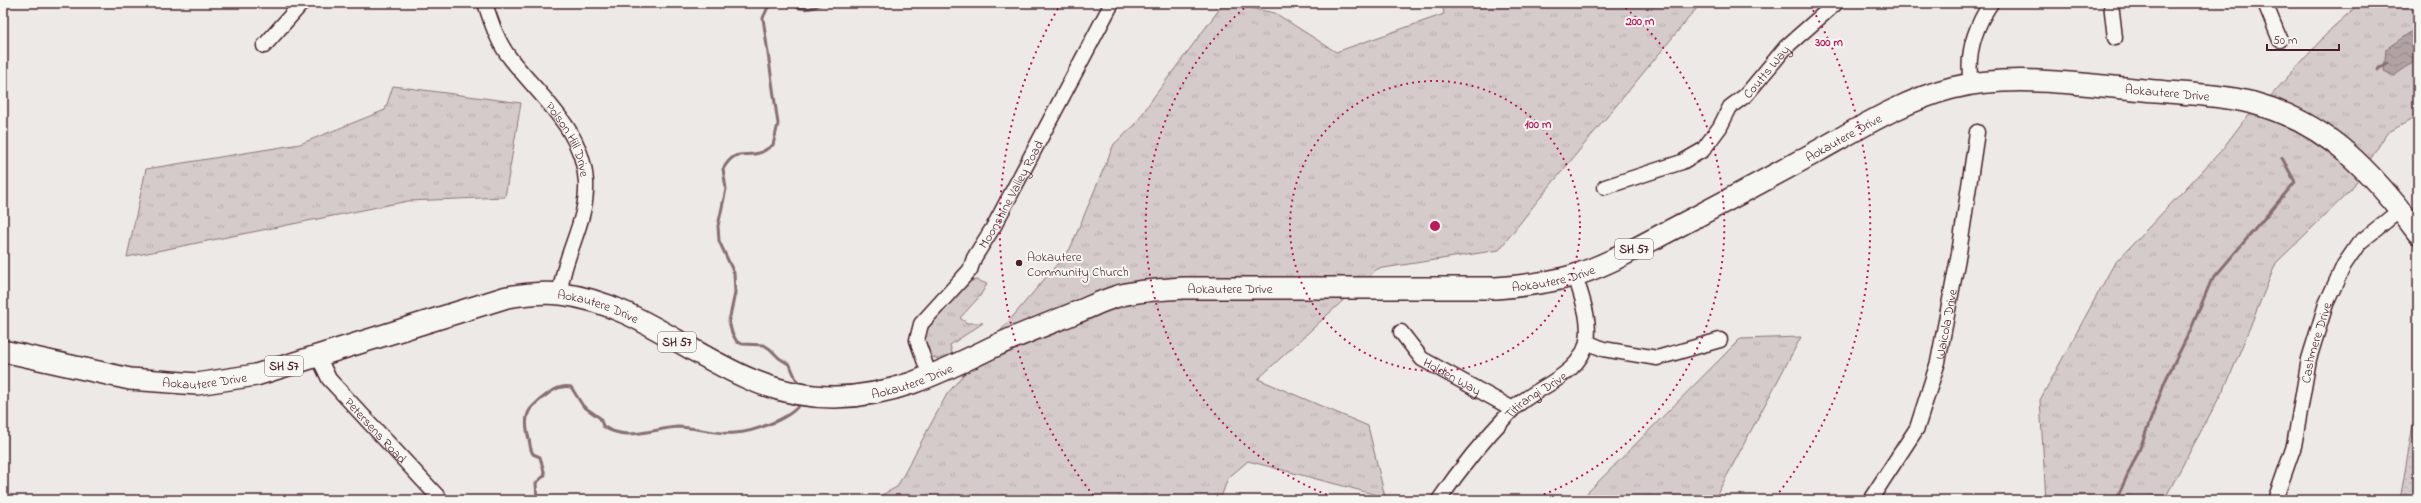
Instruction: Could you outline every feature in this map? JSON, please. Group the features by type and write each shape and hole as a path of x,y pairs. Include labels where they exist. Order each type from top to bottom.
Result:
{"highway":[{"name":"Aokautere Drive","path":"3,352 105,374 174,384 197,384 256,375 507,297 530,293 560,294 578,297 619,310 740,376 793,392 816,396 877,393 896,389 930,377 1020,335 1115,297 1143,291 1191,288 1496,288 1536,285 1575,275 1616,259 1739,196 1891,112 1929,96 1971,84 2035,82 2124,88 2208,95 2268,108 2319,131 2346,150 2400,210 2418,233"}],"street":[{"path":"264,46 302,3"},
{"name":"Polson Hill Drive","path":"485,3 492,24 509,57 564,121 580,150 586,181 585,212 560,294"},
{"name":"Moonshine Valley Road","path":"930,377 917,340 921,324 970,270 974,258 994,226 1112,3"},
{"name":"Coutts Way","path":"1605,187 1693,157 1710,141 1730,107 1746,95 1786,47 1836,3"},
{"path":"1971,84 1969,62 1971,49 1982,17 1991,3"},
{"path":"2111,3 2115,38"},
{"path":"2265,3 2280,40"},
{"name":"Waicola Drive","path":"1870,500 1917,428 1938,362 1959,253 1977,132"},
{"name":"Cashmere Drive","path":"2275,500 2294,446 2309,359 2326,304 2344,265 2359,243 2400,210"},
{"name":"Titirangi Drive","path":"1439,500 1513,409 1564,374 1579,358 1587,342 1588,326 1575,275"},
{"name":"Holden Way","path":"1402,332 1422,359 1513,409"},
{"path":"1587,342 1603,349 1657,358 1720,340"},
{"name":"Petersens Road","path":"318,356 329,378 440,500"}],"green space":[{"path":"1224,3 1275,13 1336,52 1444,14 1442,3 1701,3 1535,204 1499,250 1377,269 1258,379 1368,426 1385,497 1248,461 1228,478 1220,500 872,500 897,487 947,394 1070,249 1114,144 1135,125 1153,98"},
{"path":"2360,3 2418,3 2418,116 2387,133 2351,190 2276,263 2228,381 2164,500 2046,500 2040,400 2114,264 2220,152 2245,119 2267,100 2331,29"},
{"path":"393,86 521,103 505,197 408,201 127,257 146,169 300,144 385,110"},
{"path":"977,280 987,284 980,296 960,318 967,323 983,323 950,345 953,357 939,359 929,355 925,352 923,334 928,324 967,282"},
{"path":"1801,337 1714,500 1580,500 1740,339"},
{"path":"2418,415 2418,500 2400,500 2413,425"}],"water":[{"path":"2418,27 2418,58 2394,76 2384,71 2386,49"}],"waterway":[{"path":"781,3 768,7 763,18 778,124 773,145 756,154 737,155 732,158 723,169 726,189 718,226 719,241 734,273 735,293 729,321 732,333 737,342 743,344 764,345 770,349 779,358 790,365 801,386"},
{"path":"786,3 804,9 813,8 822,3"},
{"path":"2377,70 2387,63"},
{"path":"2116,500 2140,448 2165,381 2191,329 2211,281 2295,182 2282,158"},
{"path":"537,500 536,483 545,475 540,457 533,454 531,450 526,423 527,417 528,412 536,403 557,388 565,386 571,387 583,406 600,418 603,426 611,431 629,434 677,427 721,433 742,432 762,427 782,418 791,413 801,401"}],"place":[{"name":"Aokautere Community Church","path":"1019,263"}]}
